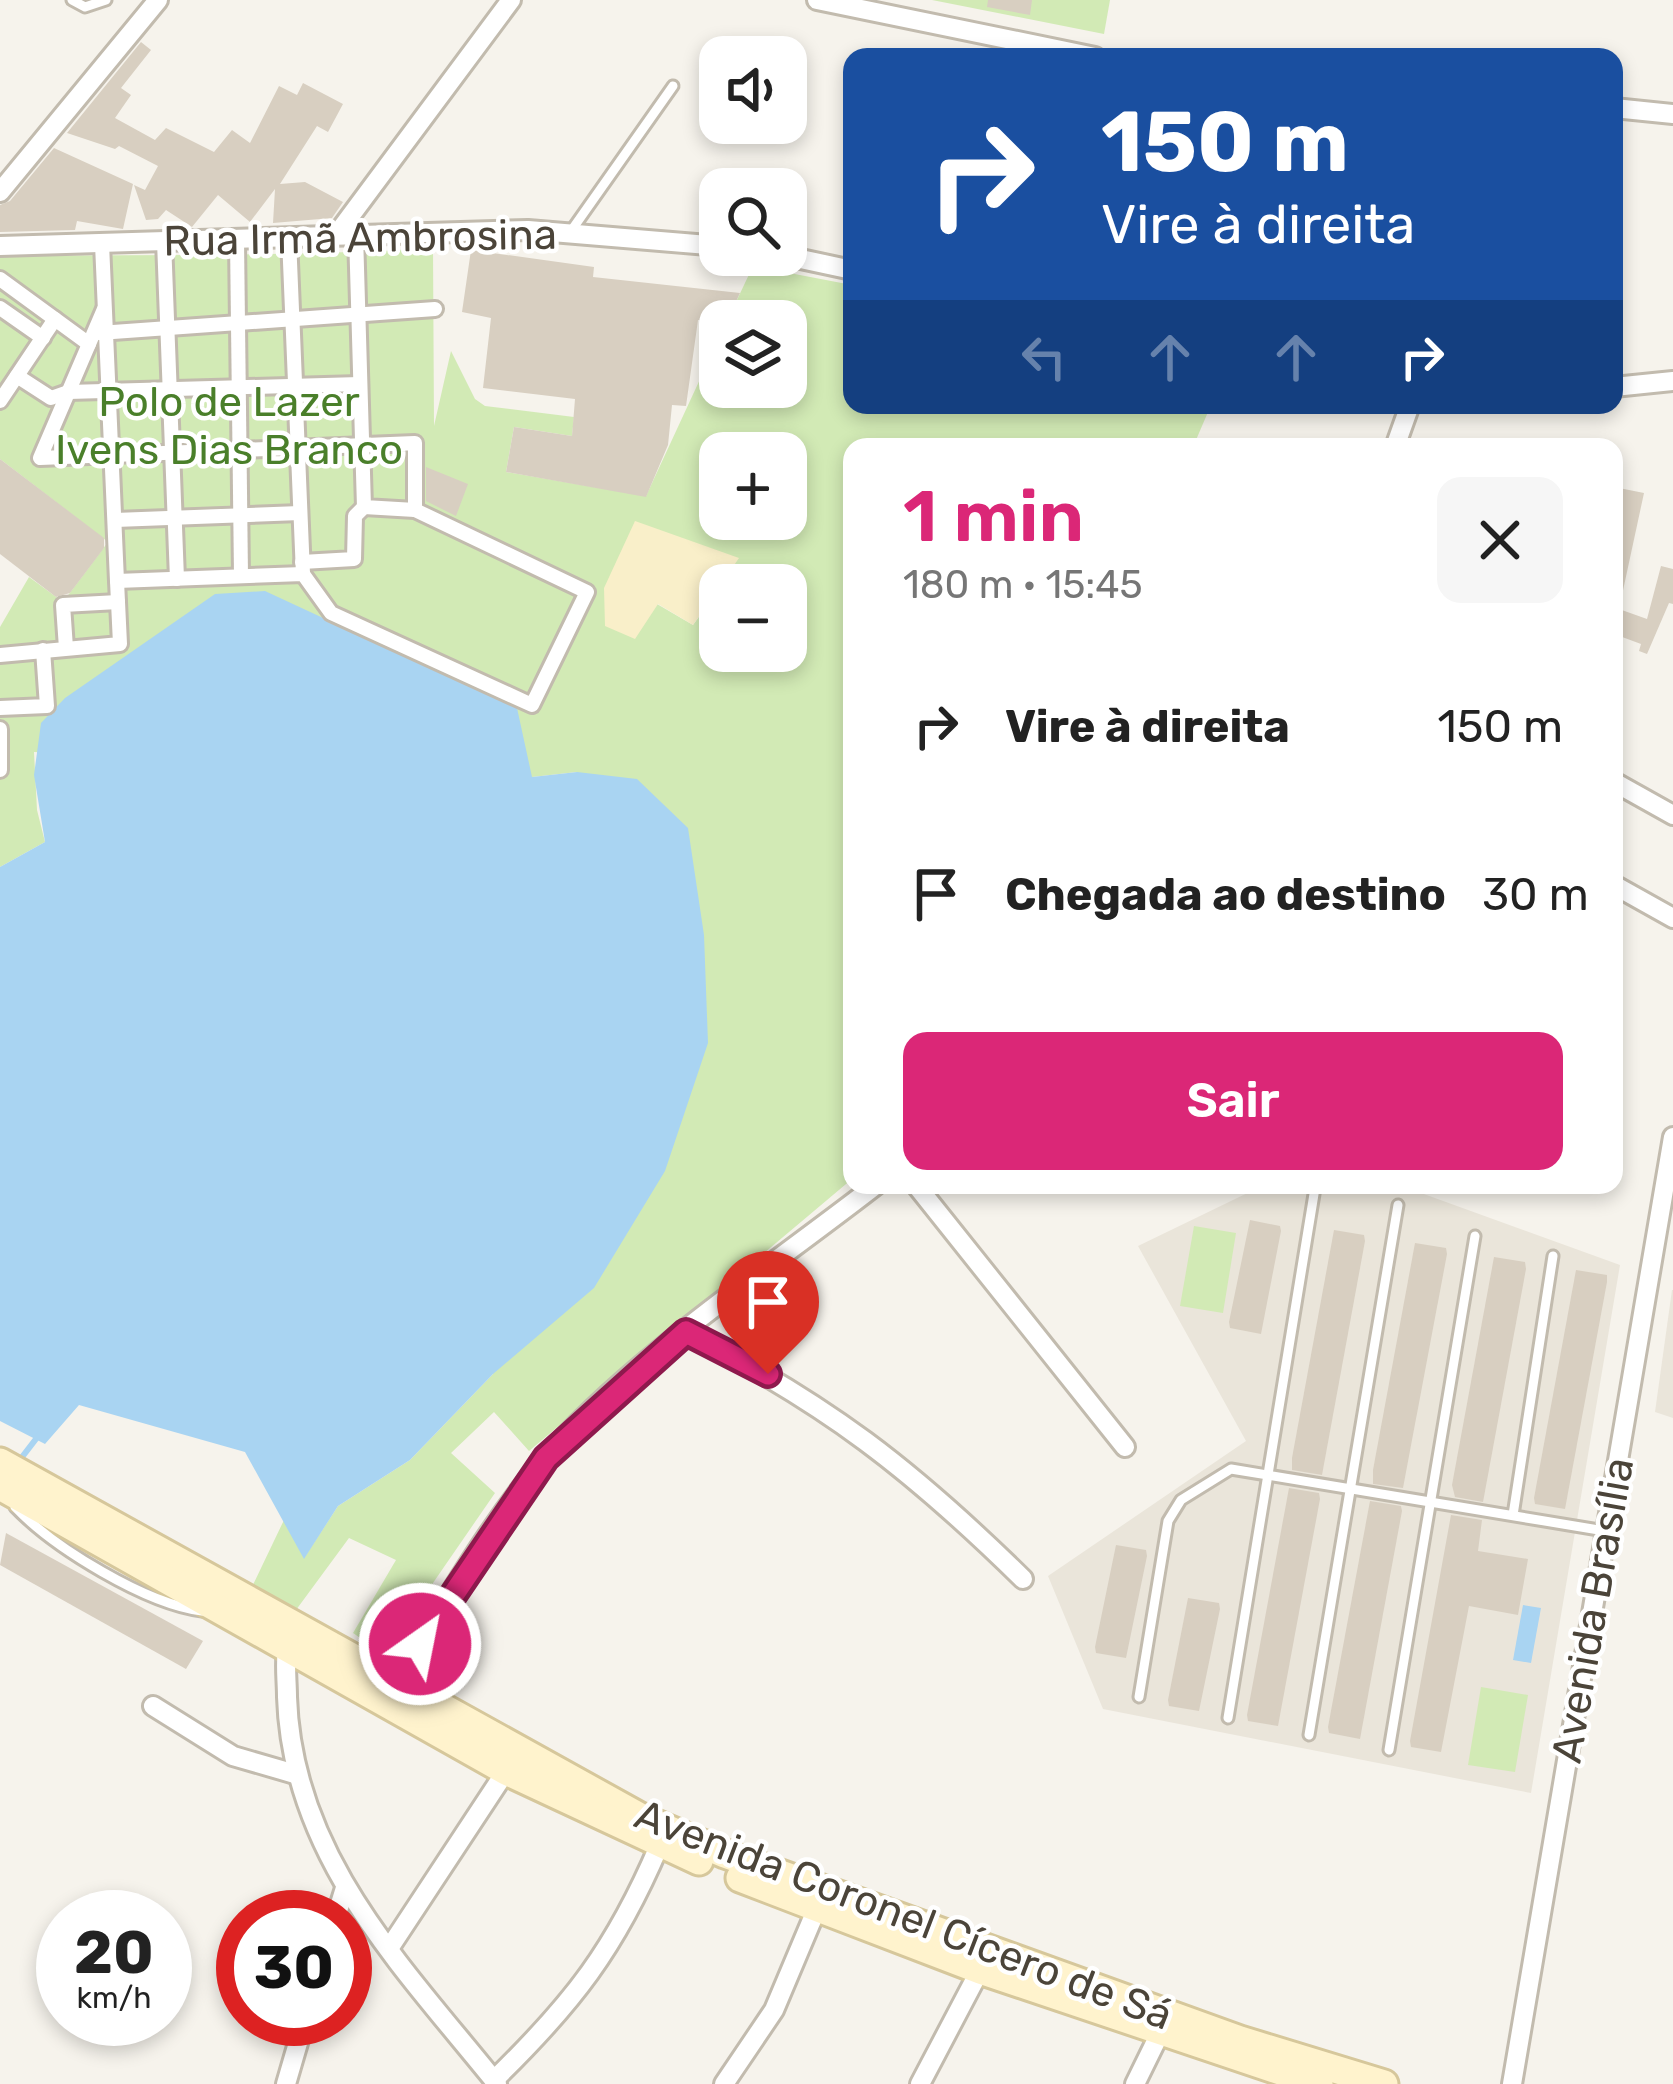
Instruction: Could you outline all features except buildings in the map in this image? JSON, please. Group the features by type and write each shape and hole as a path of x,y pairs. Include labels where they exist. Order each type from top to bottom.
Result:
{"main road":[{"name":"Avenida Coronel Cícero de Sá","path":"1,1478 218,1613 289,1639"},
{"name":"Avenida Coronel Cícero de Sá","path":"1,1478 388,1694 725,1854 1240,2040 1384,2084"},
{"name":"Avenida Coronel Cícero de Sá","path":"388,1694 506,1771 658,1846 980,1970 1319,2084"}],"street":[{"path":"0,192 158,0"},
{"path":"117,581 241,576 354,559 356,516 364,507 357,317 346,234 511,0"},
{"path":"817,0 1051,48"},
{"path":"1623,109 1673,114"},
{"name":"Rua Irmã Ambrosina","path":"0,246 571,231 699,244"},
{"path":"289,238 302,568 331,613 532,705 586,592 415,510 364,507"},
{"path":"237,240 241,576"},
{"path":"164,241 177,579"},
{"path":"102,244 106,304 96,337 40,458 415,443 415,510"},
{"path":"807,260 843,268"},
{"path":"0,279 55,320 96,337 168,327 292,322 435,308"},
{"path":"0,308 43,338"},
{"path":"0,400 55,320"},
{"path":"0,655 120,644 110,395 96,337"},
{"path":"17,376 51,398 68,392 110,395 360,384"},
{"path":"1623,386 1673,381"},
{"path":"115,520 300,512"},
{"path":"66,648 63,605 118,602"},
{"path":"0,708 47,706 43,650"},
{"path":"0,729 0,770"},
{"path":"1623,787 1673,815"},
{"path":"1623,890 1673,918"},
{"name":"Avenida Brasília","path":"1512,2084 1673,1137"},
{"path":"388,1694 495,1526 546,1458 686,1332 864,1194"},
{"path":"923,1194 1125,1447"},
{"path":"1651,1258 1673,1265"},
{"path":"686,1332 768,1374 861,1433 946,1504 1023,1579"},
{"path":"289,1639 295,1774 319,1842 345,1888 495,2082 553,2022 611,1947 658,1846"},
{"path":"153,1706 233,1756 295,1774"},
{"path":"390,1947 506,1771"},
{"path":"724,2084 774,2010 817,1908"},
{"path":"920,2084 980,1970"},
{"path":"1135,2084 1160,2032"},
{"path":"286,2084 297,2046"}],"lane":[{"path":"72,0 85,7 106,0"},
{"path":"571,231 673,86"},
{"path":"1228,1718 1314,1194"},
{"path":"1309,1735 1398,1205"},
{"path":"1389,1750 1475,1236"},
{"path":"1513,1515 1553,1256"},
{"path":"1138,1697 1173,1509 1231,1468 1605,1532"}],"shaded area":[{"path":"1245,1194 1424,1194 1620,1265 1531,1793 1103,1709 1048,1576 1246,1441 1138,1246"},
{"path":"1673,1290 1673,1418 1655,1412"}],"green space":[{"path":"932,0 1110,0 1104,34"},
{"name":"Polo de Lazer Ivens Dias Branco","path":"433,248 434,426 451,351 475,399 485,406 574,417 572,436 514,427 506,472 646,496 699,381 699,408 807,408 807,300 737,300 748,276 805,276 843,283 843,414 1207,414 1197,438 843,438 843,1187 529,1451 494,1412 451,1453 495,1493 384,1654 353,1633 396,1560 349,1538 296,1610 251,1589 284,1520 304,1558 338,1506 410,1460 493,1374 577,772 532,777 34,752 37,810 45,842 0,867 0,627 29,577 63,602 108,542 0,459 0,256"},
{"path":"1194,1226 1236,1233 1223,1313 1180,1306"},
{"path":"1481,1687 1528,1695 1515,1772 1468,1765"}],"sand":[{"path":"635,521 739,558 735,564 699,564 699,616 693,625 658,604 635,639 605,626 604,588"}],"water":[{"path":"265,591 517,708 532,777 577,772 637,779 688,828 704,935 708,1043 665,1171 594,1288 493,1374 410,1460 338,1506 304,1559 245,1452 79,1405 45,1444 0,1421 0,867 45,842 34,775 41,723 65,698 215,594"},
{"path":"1523,1605 1541,1608 1531,1663 1513,1660"}],"waterway":[{"path":"19,1461 39,1435"}],"route":[{"path":"420,1644 495,1526 546,1458 686,1332 768,1374"}]}
